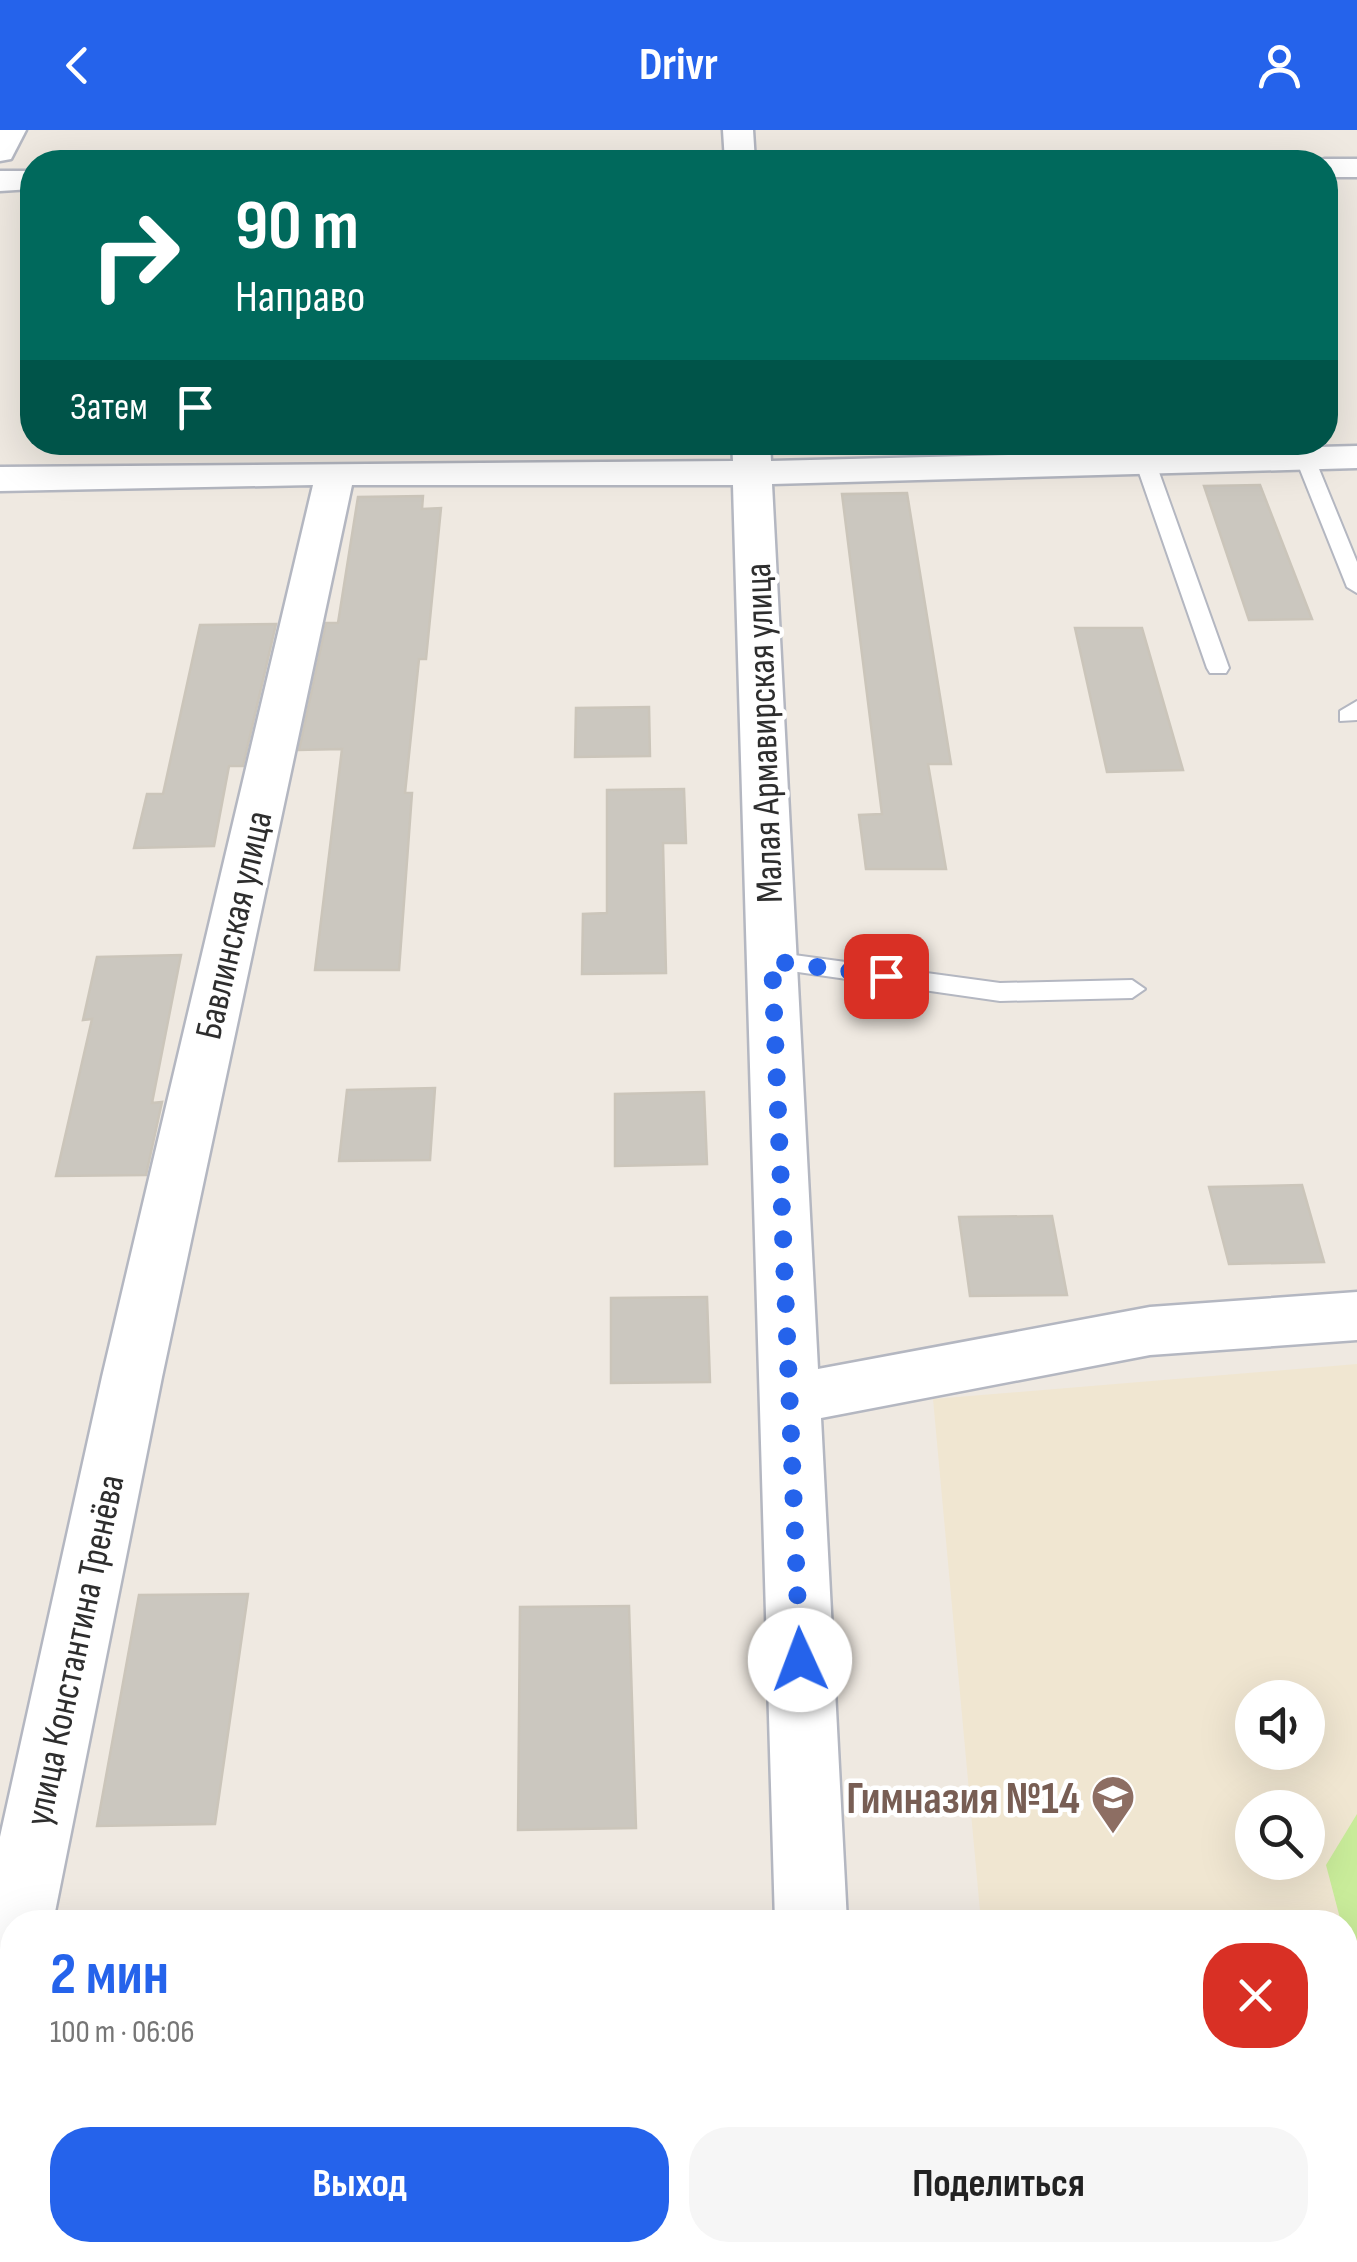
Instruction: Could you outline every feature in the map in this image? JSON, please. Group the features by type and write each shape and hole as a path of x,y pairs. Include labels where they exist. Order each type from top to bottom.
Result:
{"street":[{"path":"0,152 10,130"},
{"path":"0,480 752,458 1145,461 1222,455"},
{"name":"Малая Армавирская улица","path":"752,458 811,1910"},
{"name":"Бавлинская улица","path":"132,1377 335,473"},
{"path":"790,1398 1150,1331 1357,1316"},
{"name":"улица Константина Тренёва","path":"20,1910 132,1377"}],"lane":[{"path":"1302,455 1357,588"},
{"path":"1145,461 1218,668"},
{"path":"772,961 1000,992 1132,989"}],"shaded area":[{"name":"Гимназия №14","path":"1357,1364 1357,1910 980,1910 933,1399"}],"green space":[{"path":"1357,1814 1357,1910 1338,1910 1326,1865"}],"building":[{"path":"1260,485 1312,619 1249,620 1204,486"},
{"path":"907,493 951,764 928,764 946,869 866,869 859,815 882,814 842,494"},
{"path":"423,496 422,509 441,508 426,659 419,659 405,793 412,793 399,970 315,970 342,749 299,750 326,623 338,623 358,497"},
{"path":"276,624 243,766 229,766 214,846 134,848 147,794 163,794 200,625"},
{"path":"1075,628 1142,628 1183,770 1107,772"},
{"path":"649,707 650,756 575,757 576,708"},
{"path":"684,789 686,843 663,843 666,973 582,974 583,914 607,913 607,790"},
{"path":"181,955 152,1103 162,1102 146,1175 56,1176 92,1019 83,1020 97,957"},
{"path":"435,1088 430,1160 339,1161 347,1090"},
{"path":"704,1092 707,1164 615,1166 615,1094"},
{"path":"1302,1185 1324,1262 1229,1264 1209,1187"},
{"path":"1052,1216 1067,1295 970,1296 959,1217"},
{"path":"707,1297 710,1382 611,1383 611,1298"},
{"path":"248,1594 215,1824 97,1826 139,1595"},
{"path":"629,1606 636,1828 518,1830 520,1607"}],"place":[{"name":"Гимназия №14","path":"1113,1835"}],"route":[{"path":"800,1660 772,961 886,976"}]}
